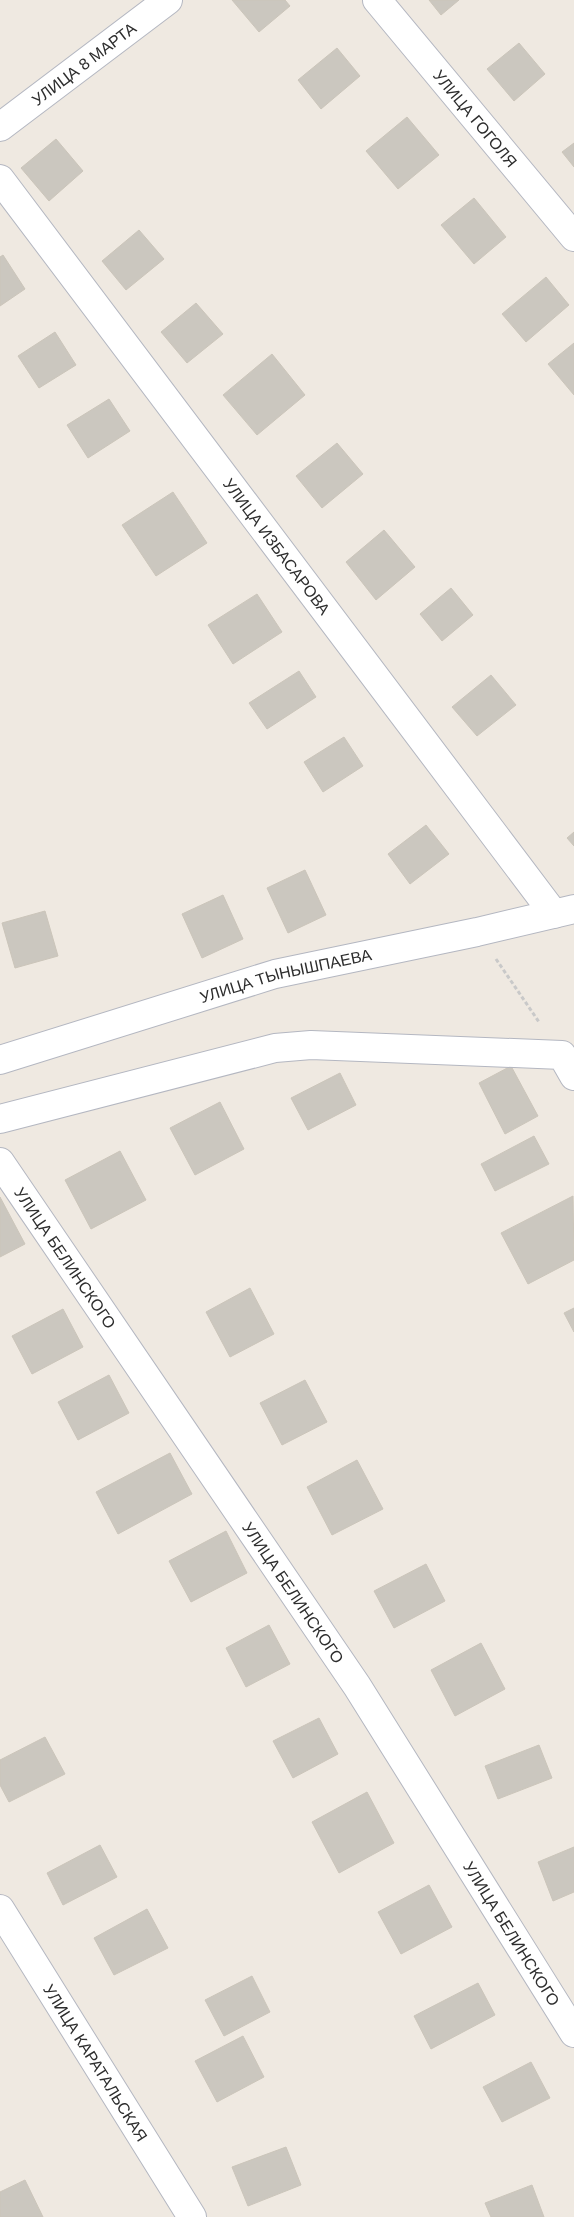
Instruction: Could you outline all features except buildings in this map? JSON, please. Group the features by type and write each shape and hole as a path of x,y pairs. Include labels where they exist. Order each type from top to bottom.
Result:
{"street":[{"name":"УЛИЦА 8 МАРТА","path":"0,127 168,0"},
{"name":"УЛИЦА ГОГОЛЯ","path":"377,0 574,237"},
{"name":"УЛИЦА ИЗБАСАРОВА","path":"0,179 564,912"},
{"name":"УЛИЦА ТЫНЫШПАЕВА","path":"0,1060 275,974 564,912"},
{"path":"0,1119 275,1048 311,1045 568,1065"},
{"name":"УЛИЦА БЕЛИНСКОГО","path":"0,1162 357,1686 574,2033"},
{"name":"УЛИЦА КАРАТАЛЬСКАЯ","path":"0,1909 192,2217"}],"path":[{"path":"477,932 568,1065"}]}
